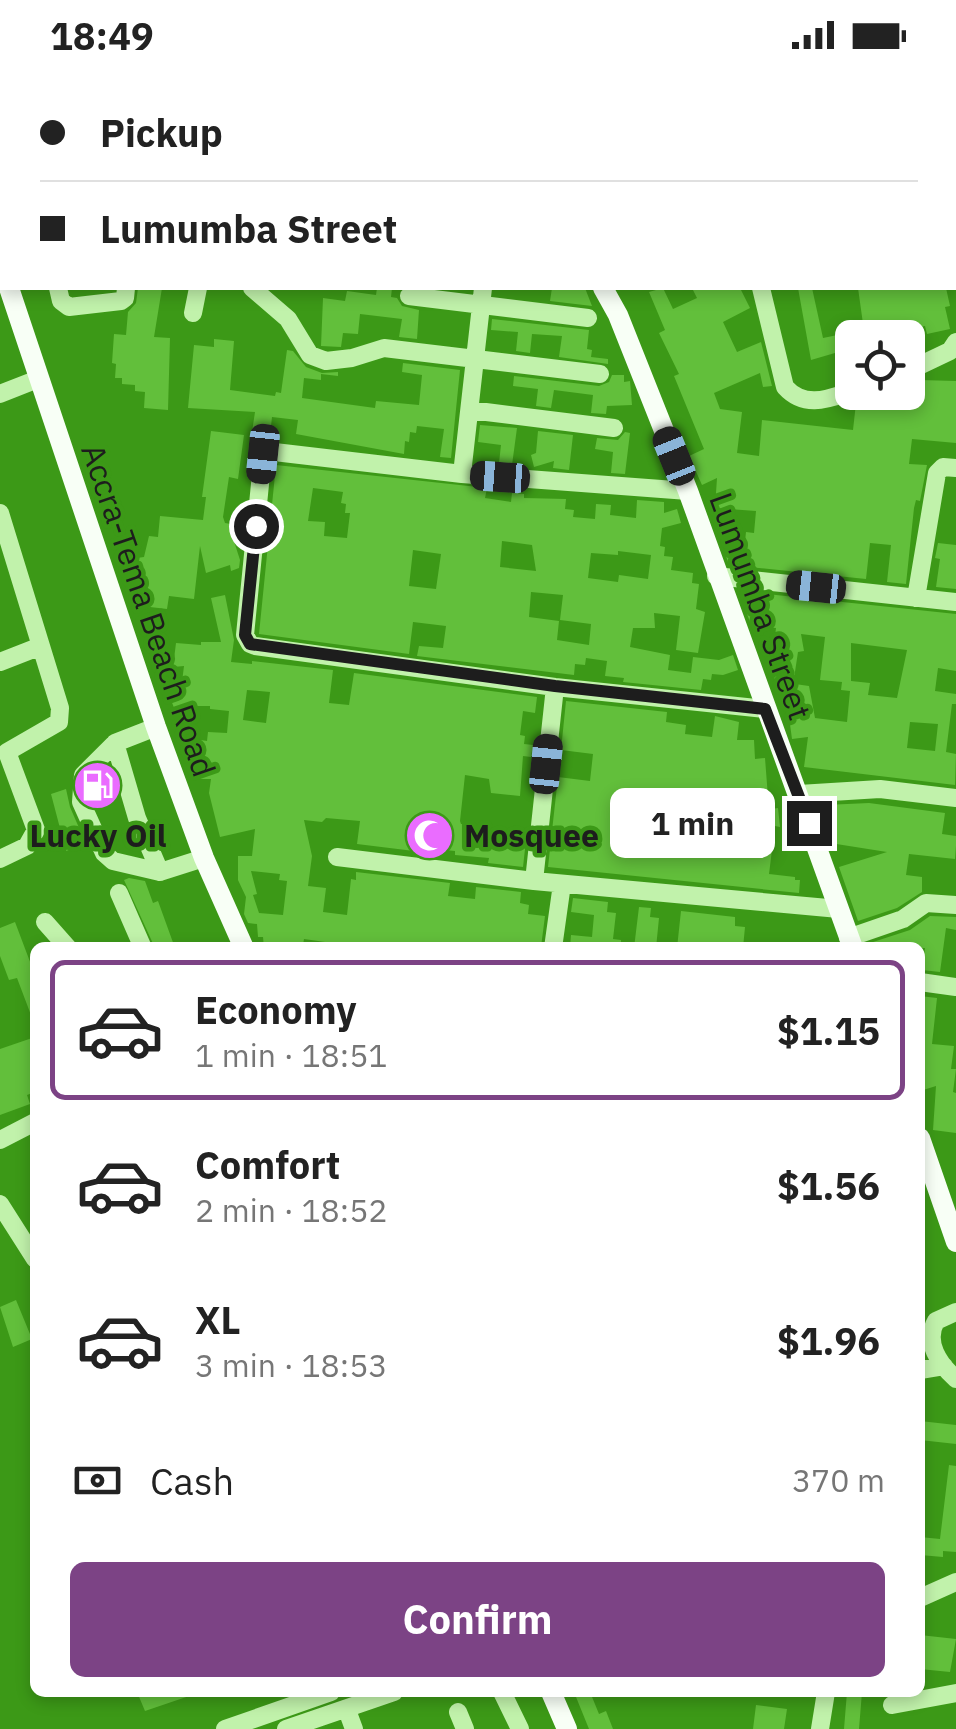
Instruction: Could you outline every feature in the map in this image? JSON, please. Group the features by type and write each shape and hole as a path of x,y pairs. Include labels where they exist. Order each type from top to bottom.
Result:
{"main road":[{"name":"Accra-Tema Beach Road","path":"10,290 156,727 204,858 241,942"},
{"name":"Lumumba Street","path":"605,290 688,491 851,942"},
{"path":"925,1152 956,1242"},
{"path":"553,1697 567,1729"}],"street":[{"path":"58,290 60,301 69,307 121,301 126,290"},
{"path":"193,313 198,290"},
{"path":"254,290 288,318 310,355 326,361 384,348 600,374"},
{"path":"762,290 790,393 820,402 835,397"},
{"path":"408,296 482,297 588,318"},
{"path":"462,474 482,297"},
{"path":"925,362 950,350 956,342"},
{"path":"0,394 38,379"},
{"path":"470,410 614,428"},
{"path":"688,491 462,474 266,451 246,640 255,646 555,686 765,709"},
{"path":"916,598 937,473 943,468 956,468"},
{"path":"0,512 7,561 41,646 60,708 59,722 4,753 36,830 27,846 0,860"},
{"path":"716,576 956,602"},
{"path":"0,662 41,646"},
{"path":"534,881 555,686"},
{"path":"156,727 115,743 83,775 81,802 104,853 113,861 160,872 204,858"},
{"path":"115,743 137,818 160,872"},
{"path":"799,794 880,789 956,798"},
{"path":"337,857 562,884 839,909"},
{"path":"554,942 562,884"},
{"path":"119,893 140,942"},
{"path":"851,942 903,919 926,903 956,905"},
{"path":"46,922 63,942"},
{"path":"925,983 956,987"},
{"path":"0,1140 30,1125"},
{"path":"0,1204 30,1251"},
{"path":"950,1372 936,1355 932,1328 936,1321 956,1312"},
{"path":"925,1370 950,1372"},
{"path":"925,1596 956,1582"},
{"path":"892,1706 956,1692"},
{"path":"286,1729 381,1697"},
{"path":"504,1697 520,1729"},
{"path":"820,1729 825,1697"},
{"path":"224,1729 284,1700"},
{"path":"346,1710 354,1729"}],"building":[{"path":"138,290 162,290 154,337 170,338 168,410 144,408 145,392 135,391 135,385 122,384 122,378 115,378 114,334 126,335 128,312 136,303"},
{"path":"377,290 392,290 391,297 397,298 402,306 419,310 417,339 399,337 402,319 360,314 358,334 343,333 341,347 321,346 323,298 345,301 347,291 376,295"},
{"path":"552,290 586,290 592,306 550,301"},
{"path":"664,290 673,309 697,298 693,290 741,290 750,308 723,322 737,352 761,342 772,386 763,387 760,373 714,393 720,409 742,412 737,453 759,456 762,420 853,430 855,410 925,410 925,380 956,381 956,443 912,439 909,464 927,465 920,501 916,500 914,508 906,584 887,582 891,545 870,543 866,579 729,565 726,556 744,552 746,532 754,533 756,511 715,508 717,478 702,485 689,456 704,449 674,376 679,374 659,333 665,330 649,292"},
{"path":"798,290 812,290 823,338 835,336 835,353 811,360"},
{"path":"858,290 946,290 950,329 927,334 925,320 862,320"},
{"path":"492,319 589,330 587,349 592,350 591,357 608,359 608,364 559,357 562,336 532,334 530,353 516,351 518,332 491,330"},
{"path":"214,339 234,341 230,390 275,396 276,392 281,393 287,350 293,351 306,367 322,373 338,372 338,376 321,374 321,380 304,378 302,398 375,408 376,401 419,405 422,375 402,372 403,363 460,370 451,458 440,457 444,429 417,426 416,433 410,432 409,442 405,441 404,454 296,434 298,420 272,417 270,435 252,432 255,412 188,408 194,345 214,347"},
{"path":"612,375 624,375 624,382 630,381 632,405 607,406 606,414 591,413 593,395 554,390 551,408 536,406 538,389 513,386 514,376 599,386 609,382"},
{"path":"480,425 517,428 512,465 499,463 501,445 478,442"},
{"path":"211,431 244,435 238,479 229,477 223,517 225,523 243,526 242,537 232,535 239,568 231,571 230,565 206,573 200,546 194,599 169,596 167,609 150,607 137,611 132,594 134,574 125,576 122,560 144,557 149,536 158,537 160,516 203,520 206,497 202,497"},
{"path":"538,431 573,435 569,470 553,468 554,461 534,467 531,455 536,453"},
{"path":"625,432 630,433 625,474 611,473 613,452 595,449 597,438 618,440"},
{"path":"276,465 487,488 485,498 511,502 512,493 524,494 524,498 566,499 565,509 574,510 573,517 595,519 596,504 611,505 610,515 636,518 637,500 664,502 664,513 677,509 681,523 662,528 660,546 665,547 664,556 673,557 671,570 693,573 692,583 699,584 696,609 705,612 698,653 676,650 680,616 654,613 655,628 633,628 630,647 670,655 668,670 691,673 693,657 719,660 733,655 738,670 712,674 711,680 703,679 701,690 623,682 624,678 605,676 607,661 586,658 585,665 575,664 574,675 417,656 419,646 443,648 446,626 413,622 409,654 259,634","holes":["313,488 343,492 341,503 346,504 345,513 350,513 347,538 324,536 325,522 308,521","502,541 532,545 536,571 500,567","413,550 441,554 436,589 409,586","618,551 651,555 648,579 619,575 618,582 588,578 591,553 618,555","531,592 563,595 560,620 591,624 589,645 557,640 559,621 529,617"]},
{"path":"938,543 956,545 956,589 936,587"},
{"path":"757,593 956,614 956,671 938,668 935,691 956,694 946,752 956,754 955,785 804,767 808,737 792,739 789,717 795,684 809,686 815,718 847,722 850,691 841,690 842,682 820,680 825,637 801,634 804,651 798,652 793,685 774,683 776,628 765,627 766,619 750,622 743,595","holes":["851,643 907,650 897,698 868,695 870,683 851,681","910,722 938,724 935,751 907,748"]},
{"path":"225,595 234,640 231,662 333,670 329,703 349,705 354,673 537,697 535,713 523,711 520,735 525,736 524,744 533,745 531,757 523,756 520,796 491,793 489,779 465,775 460,821 471,825 470,835 526,840 523,867 488,863 489,858 455,855 455,851 357,844 360,821 304,820 312,856 308,886 326,888 323,912 347,915 351,879 356,880 356,872 450,883 448,896 475,899 476,887 521,892 520,903 529,905 528,914 545,916 542,942 263,942 263,937 258,937 257,924 248,923 244,914 246,897 238,880 238,856 252,856 255,829 220,837 209,793 211,779 197,779 201,740 207,741 208,732 227,733 229,711 184,706 188,714 178,718 169,695 181,690 184,666 173,667 176,643 221,642 211,598","holes":["247,690 270,692 266,723 243,720","251,871 280,874 279,880 287,881 283,915 259,913"]},
{"path":"566,701 667,712 666,722 686,725 685,734 712,737 715,716 739,722 737,740 754,740 755,759 765,758 768,797 773,797 771,809 778,808 780,827 775,826 769,874 800,880 799,893 548,867 558,777 590,781 593,754 561,750"},
{"path":"66,789 86,844 66,851 51,794"},
{"path":"869,803 945,813 942,834 956,836 955,859 909,854 906,875 922,877 922,892 897,908 858,921 839,867 887,852 830,843 818,810 825,805"},
{"path":"124,880 145,881 153,903 158,901 173,942 152,942"},
{"path":"573,898 608,902 607,912 616,913 613,939 621,942 570,942 571,935 592,937 594,915 571,912"},
{"path":"639,907 651,908 650,917 659,918 657,942 635,942"},
{"path":"681,911 735,917 735,926 745,927 744,942 678,942"},
{"path":"930,916 956,917 956,930 946,928 940,972 925,970 925,942 873,942 910,930"},
{"path":"15,922 30,962 30,1012 17,978 9,980 0,956 0,928"},
{"path":"925,997 937,998 932,1044 954,1046 951,1069 956,1069 956,1133 933,1130 936,1086 925,1089"},
{"path":"30,1039 30,1104 0,1115 0,1049"},
{"path":"16,1300 30,1340 13,1347 0,1307"},
{"path":"925,1422 956,1425 956,1444 925,1441"},
{"path":"949,1465 956,1466 956,1552 943,1551 943,1557 925,1555 925,1538 940,1539"},
{"path":"925,1636 956,1639 950,1672 925,1670"},
{"path":"139,1697 186,1697 145,1711"},
{"path":"576,1697 592,1697 599,1714 606,1711 613,1729 589,1729"},
{"path":"847,1697 862,1697 859,1729 844,1729"},
{"path":"756,1705 787,1709 784,1729 753,1729"}],"place":[{"name":"Lucky Oil","path":"98,785"},
{"name":"Mosquee","path":"429,835"}],"route":[{"path":"256,526 245,635 250,644 555,686 765,709 809,823"}]}
